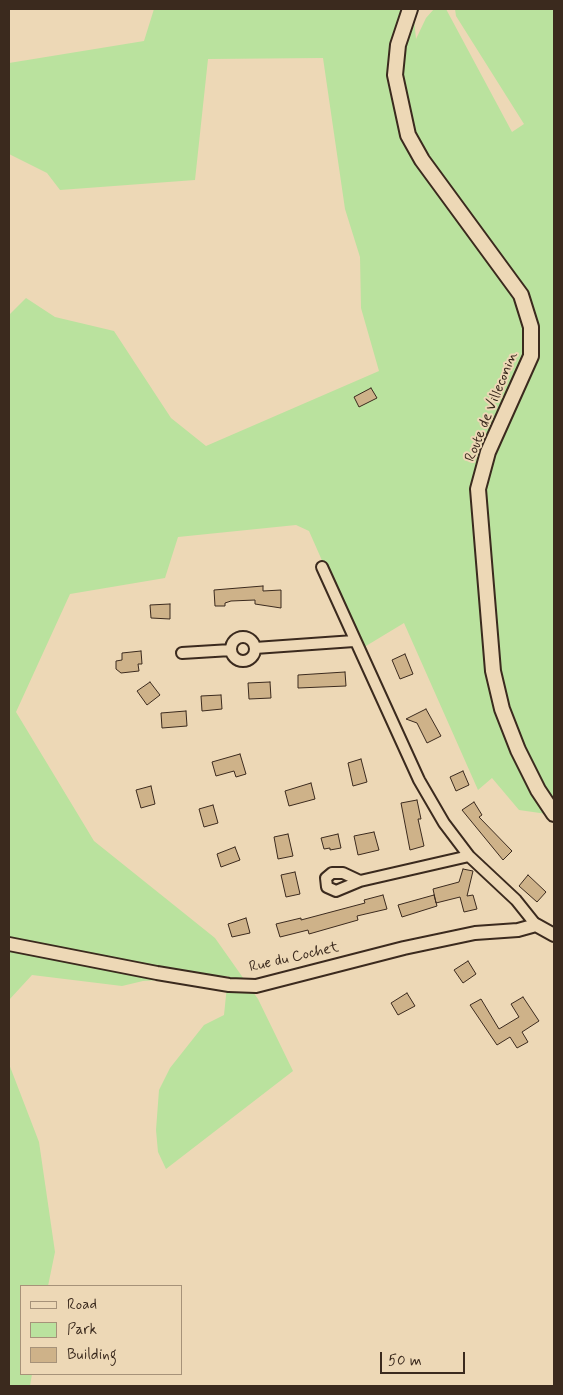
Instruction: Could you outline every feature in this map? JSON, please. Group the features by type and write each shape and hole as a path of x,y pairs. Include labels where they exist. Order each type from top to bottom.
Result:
{"main road":[{"name":"Route de Villeconin","path":"410,9 398,45 395,75 408,136 422,160 521,295 531,326 531,356 488,452 478,490 493,671 502,709 515,743 538,790 554,814"}],"street":[{"path":"322,567 354,641 419,780 444,823 469,856 516,900 536,925 554,935"},
{"path":"231,650 235,640 242,637 249,639 255,648"},
{"path":"255,648 354,641"},
{"path":"231,650 237,660 245,660 252,656 255,648"},
{"path":"182,652 231,650"},
{"path":"360,881 469,856"},
{"name":"Rue du Cochet","path":"9,944 157,973 229,985 256,986 404,948 475,933 518,930 536,925"}],"green space":[{"path":"154,9 413,9 416,39 426,18 434,9 446,9 512,132 524,124 456,16 455,9 554,9 554,815 519,810 492,778 478,790 404,623 361,649 309,531 296,525 178,537 165,578 70,594 16,712 94,841 215,938 258,999 293,1071 166,1169 158,1152 156,1130 159,1090 170,1068 204,1025 224,1015 228,976 143,981 122,986 32,975 9,1000 9,315 26,298 55,317 114,331 171,418 206,446 379,371 361,308 360,257 345,209 323,58 208,59 195,180 60,190 47,173 9,154 9,63 144,41"},
{"path":"9,1064 39,1142 55,1252 48,1285 20,1285 20,1375 32,1375 30,1386 9,1386"}],"building":[{"path":"371,388 377,398 359,407 354,397"},
{"path":"263,586 263,591 281,590 281,608 255,604 255,600 231,601 225,603 225,606 215,606 214,590"},
{"path":"170,604 170,619 151,618 150,605"},
{"path":"141,651 142,664 138,664 139,671 121,673 116,669 116,661 122,660 122,653"},
{"path":"405,654 413,674 400,679 392,660"},
{"path":"345,672 346,686 298,688 298,675"},
{"path":"150,682 160,695 147,705 137,691"},
{"path":"270,682 271,698 249,699 248,683"},
{"path":"221,695 222,709 202,711 201,696"},
{"path":"426,709 441,736 427,743 417,723 406,719"},
{"path":"186,711 187,726 162,728 161,713"},
{"path":"240,754 246,774 236,777 234,771 216,776 212,762"},
{"path":"361,759 367,782 353,786 348,763"},
{"path":"463,771 469,785 456,791 450,777"},
{"path":"311,783 315,799 289,806 285,791"},
{"path":"151,786 155,804 141,808 136,790"},
{"path":"417,800 421,819 418,819 424,846 410,850 401,803"},
{"path":"474,802 482,815 479,817 512,851 503,860 462,810"},
{"path":"213,805 218,823 204,827 199,809"},
{"path":"374,832 379,850 358,855 354,836"},
{"path":"288,834 293,856 278,859 274,837"},
{"path":"338,834 341,848 324,849 321,838"},
{"path":"235,847 240,860 221,867 217,854"},
{"path":"463,869 473,871 467,896 473,895 477,909 464,912 460,897 436,903 433,889 459,882"},
{"path":"295,872 300,894 286,897 281,875"},
{"path":"528,875 546,892 537,902 519,886"},
{"path":"383,895 387,909 357,916 358,920 309,934 308,930 280,937 276,924 301,918 301,920 365,903 364,900"},
{"path":"434,895 437,906 402,917 398,905"},
{"path":"246,918 250,933 232,937 228,924"},
{"path":"468,961 476,974 463,983 454,970"},
{"path":"407,993 415,1006 398,1015 391,1003"},
{"path":"523,997 539,1021 522,1032 528,1042 517,1048 510,1037 497,1045 470,1005 481,999 499,1029 519,1017 511,1004"}]}
